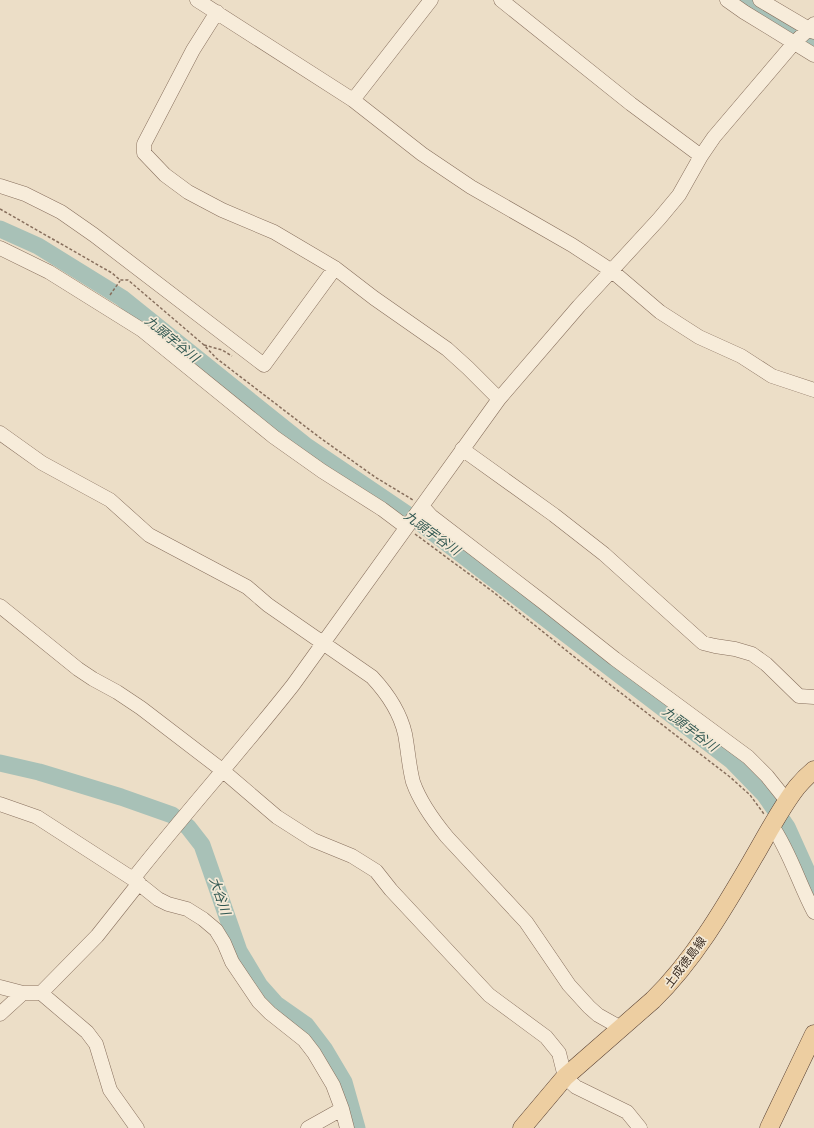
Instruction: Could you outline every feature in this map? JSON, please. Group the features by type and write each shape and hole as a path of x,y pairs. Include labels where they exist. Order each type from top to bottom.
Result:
{"main road":[{"name":"土成徳島線","path":"522,1128 565,1077 666,988 703,939 785,804 798,786 814,770"},
{"path":"769,1128 814,1034"}],"street":[{"path":"198,0 353,100 422,154 612,271 660,312 699,337 741,356 772,376 814,390"},
{"path":"353,100 431,0"},
{"path":"501,0 625,99 701,156"},
{"path":"727,0 744,12 806,33"},
{"path":"760,0 806,33 814,55"},
{"path":"217,12 193,50 144,144 144,153 165,174 188,192 222,210 274,232 335,268 374,298 447,349 498,399"},
{"path":"41,993 97,936 185,813 259,728 293,685 498,399 579,306 660,219 679,195 701,156 714,138 806,33"},
{"path":"0,186 25,194 61,212 94,235 264,365 335,268"},
{"path":"0,248 49,272 142,330 274,437 322,471 406,526"},
{"path":"0,433 42,463 110,500 149,535 247,587 268,605 372,677 392,700 404,732 413,782 421,800 435,822 446,836 526,922 569,985 588,1007 598,1015 621,1028"},
{"path":"462,449 554,515 604,554 703,643 752,654 766,664 799,696 814,697"},
{"path":"421,507 615,659 748,757 767,776 785,804"},
{"path":"0,606 78,669 141,708 222,770 277,816 313,840 352,856 376,871 391,890 489,995 546,1037 559,1053 565,1077 576,1087 627,1112 640,1128"},
{"path":"0,804 37,817 136,881 158,899 168,904 187,909 203,919 216,930 224,943 232,962 259,1002 270,1013 304,1040 314,1053 333,1085 347,1128"},
{"path":"773,825 781,839 814,912"},
{"path":"0,987 23,993 41,993 87,1032 96,1044 110,1090 137,1128"},
{"path":"0,1014 23,993"},
{"path":"308,1128 342,1109"}],"path":[{"path":"0,209 112,273 120,280 128,280 204,345 216,358 319,438 421,507"},
{"path":"110,295 120,280"},
{"path":"406,526 492,591 582,664 730,777 750,795 773,825"}],"waterway":[{"path":"745,0 814,44"},
{"name":"九頭宇谷川","path":"0,229 38,246 122,298 305,445 423,525 732,761 764,794 787,827 814,887"},
{"name":"大谷川","path":"0,763 39,772 121,797 172,815 188,827 202,845 239,951 260,986 276,1004 306,1025 325,1050 344,1082 357,1128"}]}
